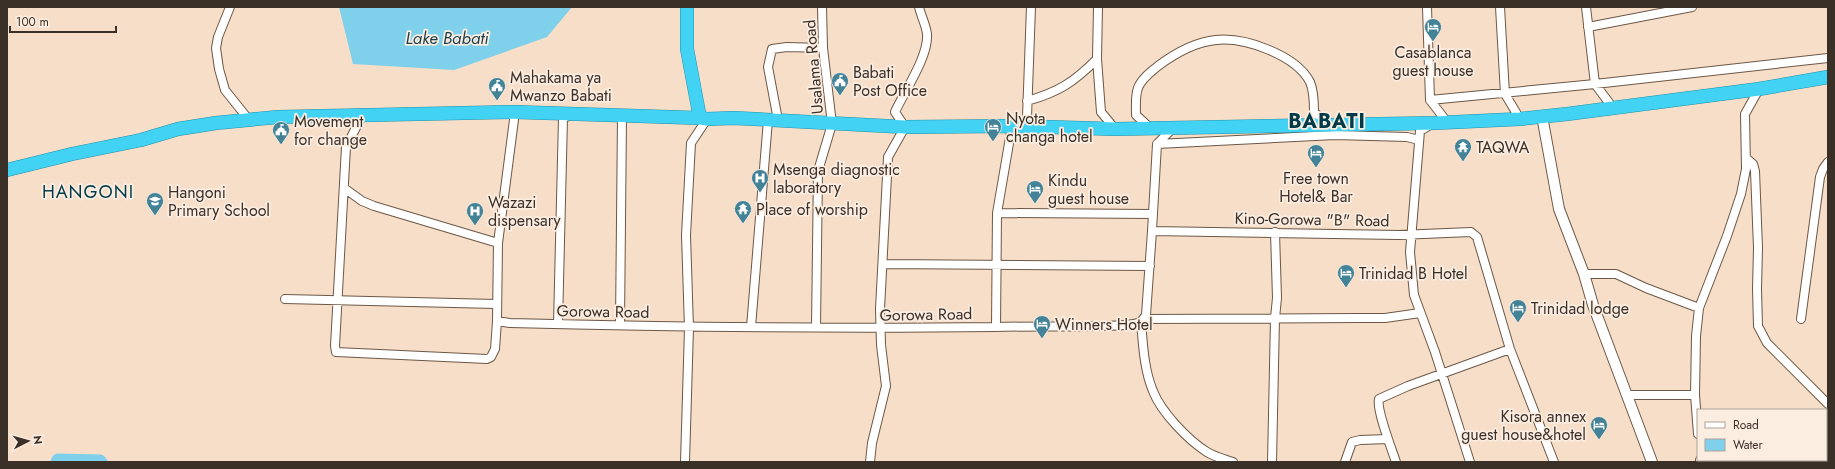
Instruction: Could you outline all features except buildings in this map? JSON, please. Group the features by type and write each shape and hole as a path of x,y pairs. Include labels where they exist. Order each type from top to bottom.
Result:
{"highway":[{"path":"687,7 687,49 704,119"},
{"path":"687,49 704,107 734,118"},
{"path":"7,170 72,154 141,140 178,129 216,123 278,117 363,114 515,112 577,113 704,119 734,118 832,124 905,126 1331,130 1348,125 1520,119 1759,89 1828,77"}],"street":[{"path":"230,7 217,42 216,48 219,69 225,90 249,120"},
{"name":"Usalama Road","path":"822,7 824,48 832,124"},
{"path":"870,462 872,443 886,386 880,329 888,157 905,126 895,112 914,78 927,40 927,33 919,7"},
{"path":"1031,7 1027,117 1042,127"},
{"path":"1098,7 1097,59 1101,112 1115,129"},
{"path":"1427,7 1430,100 1441,122 1420,131 1411,235 1410,266 1414,295 1435,352 1441,375 1470,462"},
{"path":"1500,7 1505,94 1520,119"},
{"path":"1586,7 1595,84 1613,108"},
{"path":"1588,27 1692,7"},
{"path":"1150,129 1136,115 1138,88 1144,79 1166,60 1191,47 1216,40 1230,40 1247,43 1283,57 1296,66 1305,75 1311,86 1314,112 1331,130"},
{"path":"751,327 773,120 768,67 772,49 787,47 824,48"},
{"path":"1430,100 1505,94 1828,58"},
{"path":"1027,101 1047,96 1065,87 1083,73 1097,59"},
{"path":"1697,421 1695,395 1696,336 1699,308 1737,207 1746,169 1745,114 1759,89"},
{"path":"363,114 346,147 335,346 338,354 487,359 491,357 496,349 498,244 515,112"},
{"path":"558,324 563,118 577,113"},
{"path":"620,325 622,116"},
{"path":"1542,116 1559,210 1584,274 1593,305 1652,462"},
{"path":"685,462 689,328 686,235 691,143 704,119"},
{"path":"816,327 818,171 832,124"},
{"path":"996,327 997,213 1012,126"},
{"path":"1172,128 1157,144 1150,266 1142,320 1148,372 1156,399 1166,412 1199,446 1208,453 1233,462"},
{"path":"1157,144 1331,130 1407,137 1419,140"},
{"path":"1746,158 1753,164 1755,171 1758,248 1758,326 1767,343 1828,404"},
{"path":"1801,319 1820,176 1822,169 1828,162"},
{"path":"344,188 362,201 374,206 498,244"},
{"path":"997,213 1153,214"},
{"name":"Kino-Gorowa \"B\" Road","path":"1152,231 1411,235 1471,232 1477,237 1510,349"},
{"path":"1272,462 1275,318 1277,298 1275,232"},
{"path":"883,264 1150,266"},
{"path":"1584,274 1616,274 1646,288 1699,308"},
{"path":"285,299 496,304"},
{"name":"Gorowa Road","path":"497,321 510,323 689,328 816,327 880,329 1100,326 1129,324 1142,320 1385,318 1420,313"},
{"path":"1396,462 1378,403 1379,399 1408,386 1510,349 1554,462"},
{"path":"1627,395 1695,395"},
{"path":"1345,462 1352,442 1360,440 1388,439"}],"water":[{"name":"Lake Babati","path":"339,7 572,7 547,37 454,70 353,64"}],"waterway":[{"path":"57,462 58,460 101,462"}],"place":[{"name":"Casablanca guest house","path":"1433,42"},
{"name":"Babati Post Office","path":"840,96"},
{"name":"Mahakama ya Mwanzo Babati","path":"497,101"},
{"name":"Nyota changa hotel","path":"993,142"},
{"name":"Movement for change","path":"281,145"},
{"name":"TAQWA","path":"1463,162"},
{"name":"Free town Hotel& Bar","path":"1316,168"},
{"name":"Msenga diagnostic laboratory","path":"760,193"},
{"name":"Kindu guest house","path":"1035,204"},
{"name":"Hangoni Primary School","path":"155,216"},
{"name":"Place of worship","path":"743,224"},
{"name":"Wazazi dispensary","path":"475,226"},
{"name":"Trinidad B Hotel","path":"1346,288"},
{"name":"Trinidad lodge","path":"1518,323"},
{"name":"Winners Hotel","path":"1042,339"},
{"name":"Kisora annex guest house&hotel","path":"1599,440"}],"district":[{"name":"BABATI","path":"1327,121"},
{"name":"HANGONI","path":"88,192"}]}
